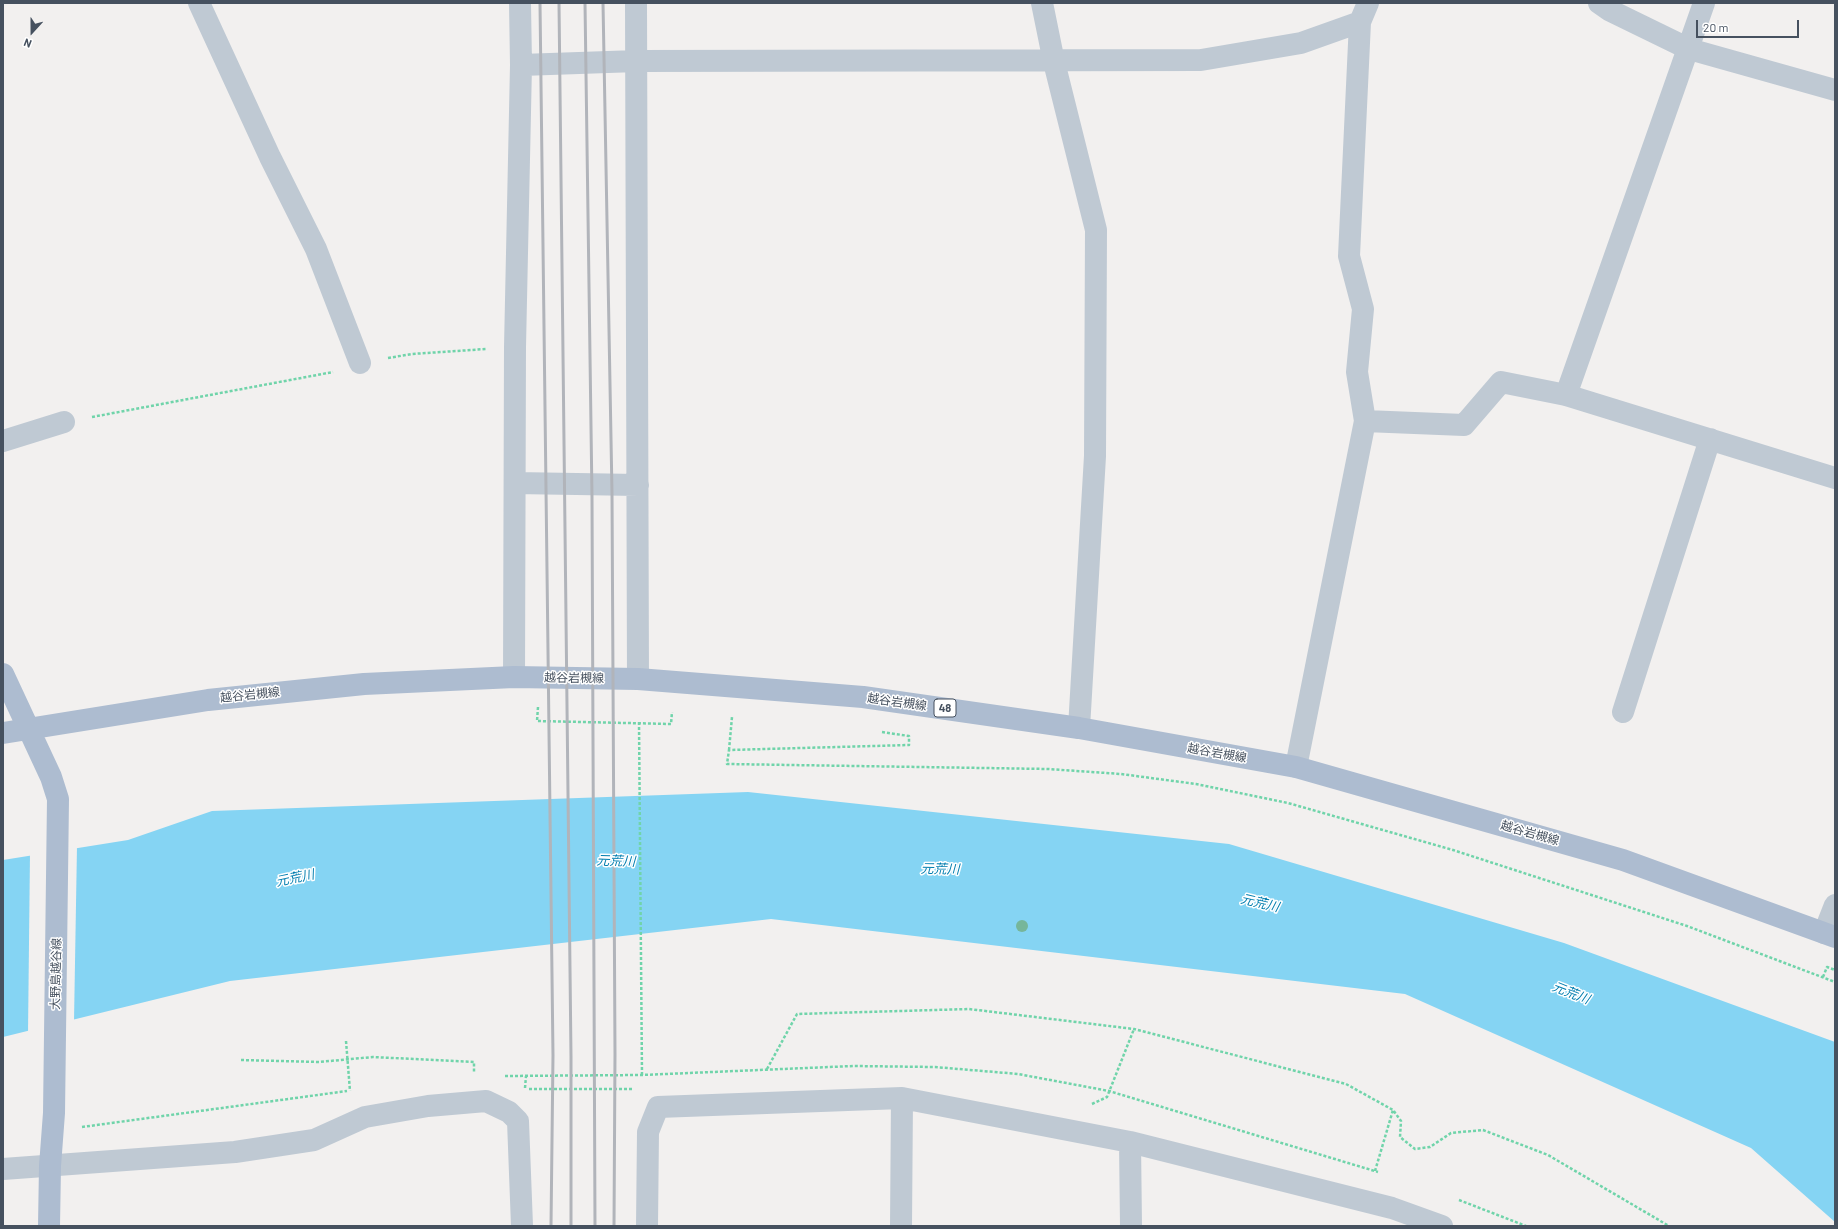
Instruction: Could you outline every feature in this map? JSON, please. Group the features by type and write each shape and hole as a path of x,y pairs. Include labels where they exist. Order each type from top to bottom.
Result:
{"main road":[{"name":"大野島越谷線","path":"3,674 51,777 58,799 59,819 54,1113 50,1166 49,1226"},
{"name":"越谷岩槻線","path":"3,733 208,700 364,684 514,677 638,679 863,697 1079,728 1296,767 1623,860 1830,935"}],"street":[{"path":"200,3 270,158 316,249 360,363"},
{"path":"514,677 515,347 521,66 520,3"},
{"path":"636,3 638,679"},
{"path":"1042,3 1054,62 1096,230 1095,456 1079,728"},
{"path":"1599,3 1609,10 1689,49 1835,90"},
{"path":"1566,395 1704,3"},
{"path":"521,66 637,62 1054,62 1201,60 1301,43 1364,12 1349,256 1363,309 1357,372 1365,421 1296,767"},
{"path":"1365,421 1464,426 1501,382 1566,395 1835,478"},
{"path":"3,441 64,422"},
{"path":"1623,712 1710,440"},
{"path":"515,483 638,485"},
{"path":"1830,935 1835,905"},
{"path":"902,1098 902,1226"},
{"path":"647,1226 648,1132 658,1106 902,1098 1130,1142 1392,1217 1442,1226"},
{"path":"3,1168 50,1166 93,1161 235,1152 314,1140 366,1117 428,1106 486,1101 509,1112 518,1121 522,1226"},
{"path":"1130,1142 1131,1226"}],"path":[{"path":"64,422 182,399 330,373 360,363 412,354 515,347"},
{"path":"538,703 537,721 640,722 671,724 672,705"},
{"path":"732,715 728,764 1048,769 1121,774 1196,784 1288,803 1453,850 1687,926 1835,982"},
{"path":"640,722 642,1075"},
{"path":"729,750 909,745 909,736 878,731"},
{"path":"1823,977 1827,967 1835,970"},
{"path":"767,1070 797,1014 969,1010 1134,1029 1346,1084 1393,1110 1401,1121 1400,1137 1415,1149 1430,1147 1450,1133 1483,1130 1548,1155 1669,1226"},
{"path":"1099,1101 1107,1097 1134,1029"},
{"path":"346,1041 350,1091"},
{"path":"241,1060 318,1062 373,1057 474,1062 474,1075"},
{"path":"526,1076 525,1090 639,1089 658,1106"},
{"path":"1375,1171 1393,1110"}],"water":[{"name":"元荒川","path":"748,792 1229,844 1564,943 1835,1042 1835,1222 1751,1148 1405,994 771,919 230,981 3,1037 3,860 128,840 212,811"}],"pier":[{"path":"77,846 74,1021 28,1033 30,853"}],"railway":[{"path":"540,3 553,1055 551,1226"},
{"path":"559,3 571,1056 571,1226"},
{"path":"585,3 592,497 595,1226"},
{"path":"603,3 612,493 615,1054 614,1226"}]}
